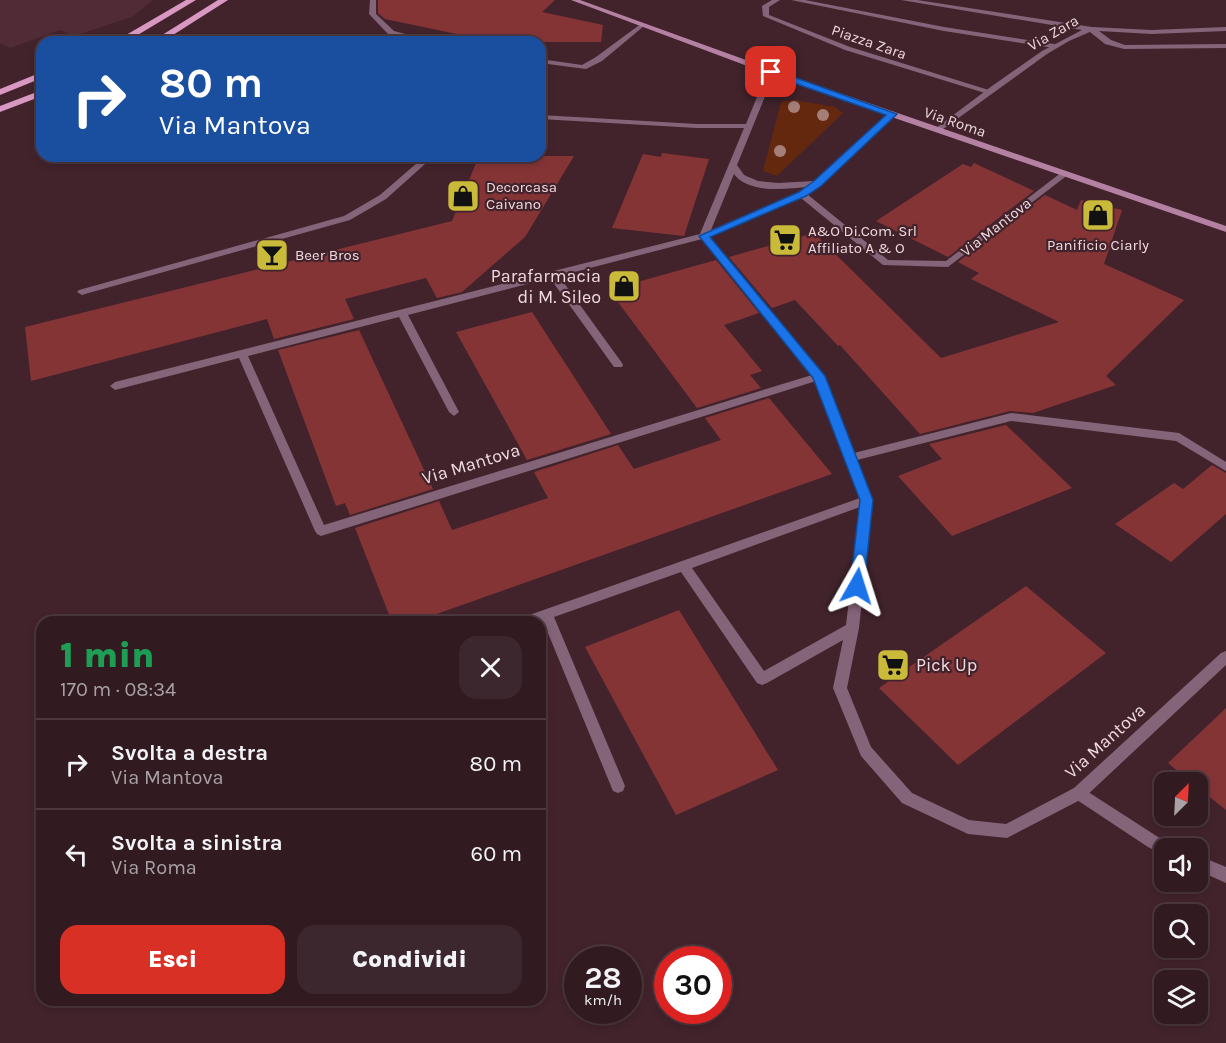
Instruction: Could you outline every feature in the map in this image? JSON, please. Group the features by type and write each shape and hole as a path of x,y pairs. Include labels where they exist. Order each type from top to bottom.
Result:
{"main road":[{"path":"129,36 192,0"},
{"path":"166,36 224,0"},
{"path":"0,92 36,77"},
{"path":"0,109 36,95"}],"street":[{"path":"373,0 372,14 392,33 405,36"},
{"name":"Via Roma","path":"574,0 771,72 1226,229"},
{"name":"Piazza Zara","path":"777,0 765,6 766,16 804,33 894,66 988,91"},
{"name":"Piazza Zara","path":"794,0 933,27 1054,46"},
{"name":"Via Zara","path":"904,0 1091,29"},
{"path":"546,62 583,67 599,59 642,25"},
{"path":"1091,29 1152,33 1226,29"},
{"path":"1091,29 1108,42 1124,47 1226,46"},
{"name":"Via Zara","path":"939,130 988,91 1054,46 1073,34 1091,29"},
{"path":"704,236 771,72"},
{"path":"115,386 704,236 802,194 892,114"},
{"path":"546,117 697,126 749,126"},
{"path":"82,292 347,218 382,197 423,162"},
{"path":"733,165 742,178 760,184 784,186 817,183"},
{"name":"Via Mantova","path":"802,194 886,263 948,264 1065,174"},
{"name":"Via Mantova","path":"704,236 819,376 867,500 852,628 840,688 866,751 907,798 968,827 1007,831 1079,793 1226,657"},
{"path":"553,275 618,365"},
{"path":"402,313 454,412"},
{"name":"Via Mantova","path":"242,354 321,531 819,376"},
{"path":"850,458 1011,417 1179,437 1226,467"},
{"path":"544,616 867,500"},
{"path":"683,565 762,679 852,628"},
{"path":"547,615 618,786"},
{"path":"1079,793 1154,842"},
{"path":"1208,867 1226,875"}],"shaded area":[{"path":"0,0 153,0 132,17 74,36 60,30 36,36 36,39 10,48 0,43"},
{"path":"794,100 835,107 843,113 777,176 763,171 781,102"}],"building":[{"path":"378,0 555,0 542,12 603,25 601,42 546,42 546,36 466,36 385,19 378,13"},
{"path":"662,153 709,159 684,236 612,228 643,154 661,157"},
{"path":"546,156 574,156 525,237 462,292 437,298 426,278 345,299 354,319 274,339 267,319 31,381 25,327 452,221 477,162 546,162"},
{"path":"974,163 1034,191 948,257 876,221 963,164 971,167"},
{"path":"1045,195 1077,210 1081,200 1122,210 1104,264 1184,300 1106,376 1116,385 1033,413 1010,411 920,434 840,345 838,346 795,300 772,308 729,257 814,233 941,358 1059,322 971,279 979,273 958,262"},
{"path":"716,260 759,313 724,325 762,371 750,375 761,388 697,408 609,290"},
{"path":"532,312 611,434 527,460 456,332"},
{"path":"359,330 433,489 350,515 345,503 336,506 278,350"},
{"path":"769,398 832,474 431,616 390,616 355,528 439,501 452,530 548,498 534,472 618,445 634,469 721,440 705,418"},
{"path":"1006,425 1072,488 952,536 898,476 942,459 929,444"},
{"path":"1212,465 1226,473 1226,514 1171,562 1115,524 1174,483 1183,489"},
{"path":"1026,586 1106,653 958,765 879,688"},
{"path":"679,610 778,770 676,815 585,647"},
{"path":"1226,708 1226,810 1208,796 1208,772 1179,772 1168,763"}],"place":[{"name":"Decorcasa Caivano","path":"463,196"},
{"name":"Panificio Ciarly","path":"1098,215"},
{"name":"A&O Di.Com. Srl Affiliato A & O","path":"785,240"},
{"name":"Beer Bros","path":"272,255"},
{"name":"Parafarmacia di M. Sileo","path":"624,286"},
{"name":"Pick Up","path":"893,665"}],"route":[{"path":"771,72 892,114 802,194 704,236 819,376 867,500 857,586"}]}
